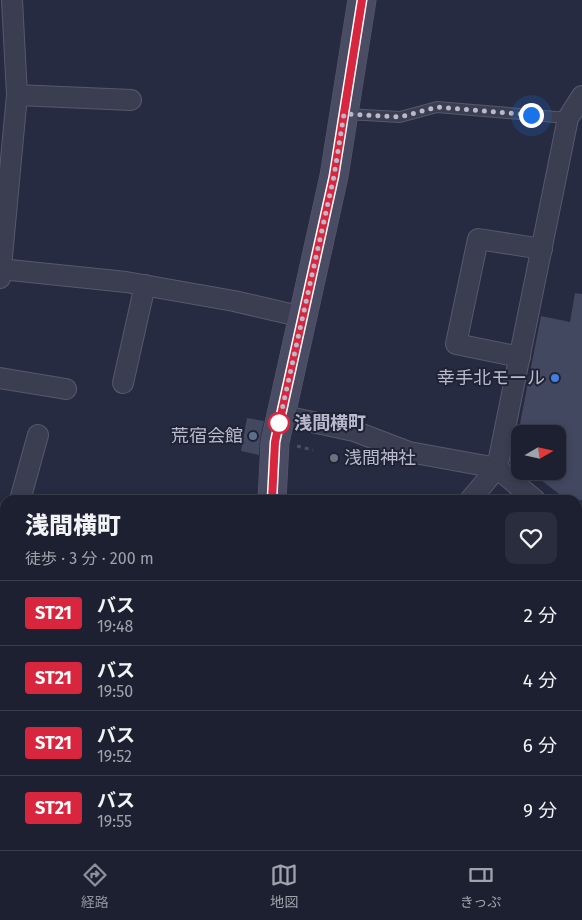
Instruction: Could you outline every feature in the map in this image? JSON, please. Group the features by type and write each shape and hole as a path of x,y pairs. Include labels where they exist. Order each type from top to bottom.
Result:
{"street":[{"path":"12,0 17,95 7,135 1,272 145,285 303,316"},
{"path":"272,495 275,442 334,176 362,0"},
{"path":"17,95 132,100"},
{"path":"474,495 497,468 568,118 582,96"},
{"path":"520,357 456,344 478,239 542,249"},
{"path":"123,383 145,285"},
{"path":"0,378 66,389"},
{"path":"280,415 354,431 409,452 497,468 529,495"},
{"path":"21,495 38,435"}],"lane":[{"path":"344,114 400,117 437,107 568,118"}],"building":[{"name":"幸手北モール","path":"575,293 582,294 582,495 560,495 541,480 566,480 566,425 520,425 541,316 570,322"},
{"name":"荒宿会館","path":"247,418 264,421 259,455 241,451"}],"bus line":[{"name":"ST21","path":"272,495 275,442 334,176 362,0"}],"place":[{"name":"幸手北モール","path":"555,378"},
{"name":"浅間横町","path":"279,423"},
{"name":"荒宿会館","path":"253,436"},
{"name":"浅間神社","path":"334,458"}],"route":[{"path":"279,423 278,428 334,176 344,114 400,117 437,107 531,115"}]}
